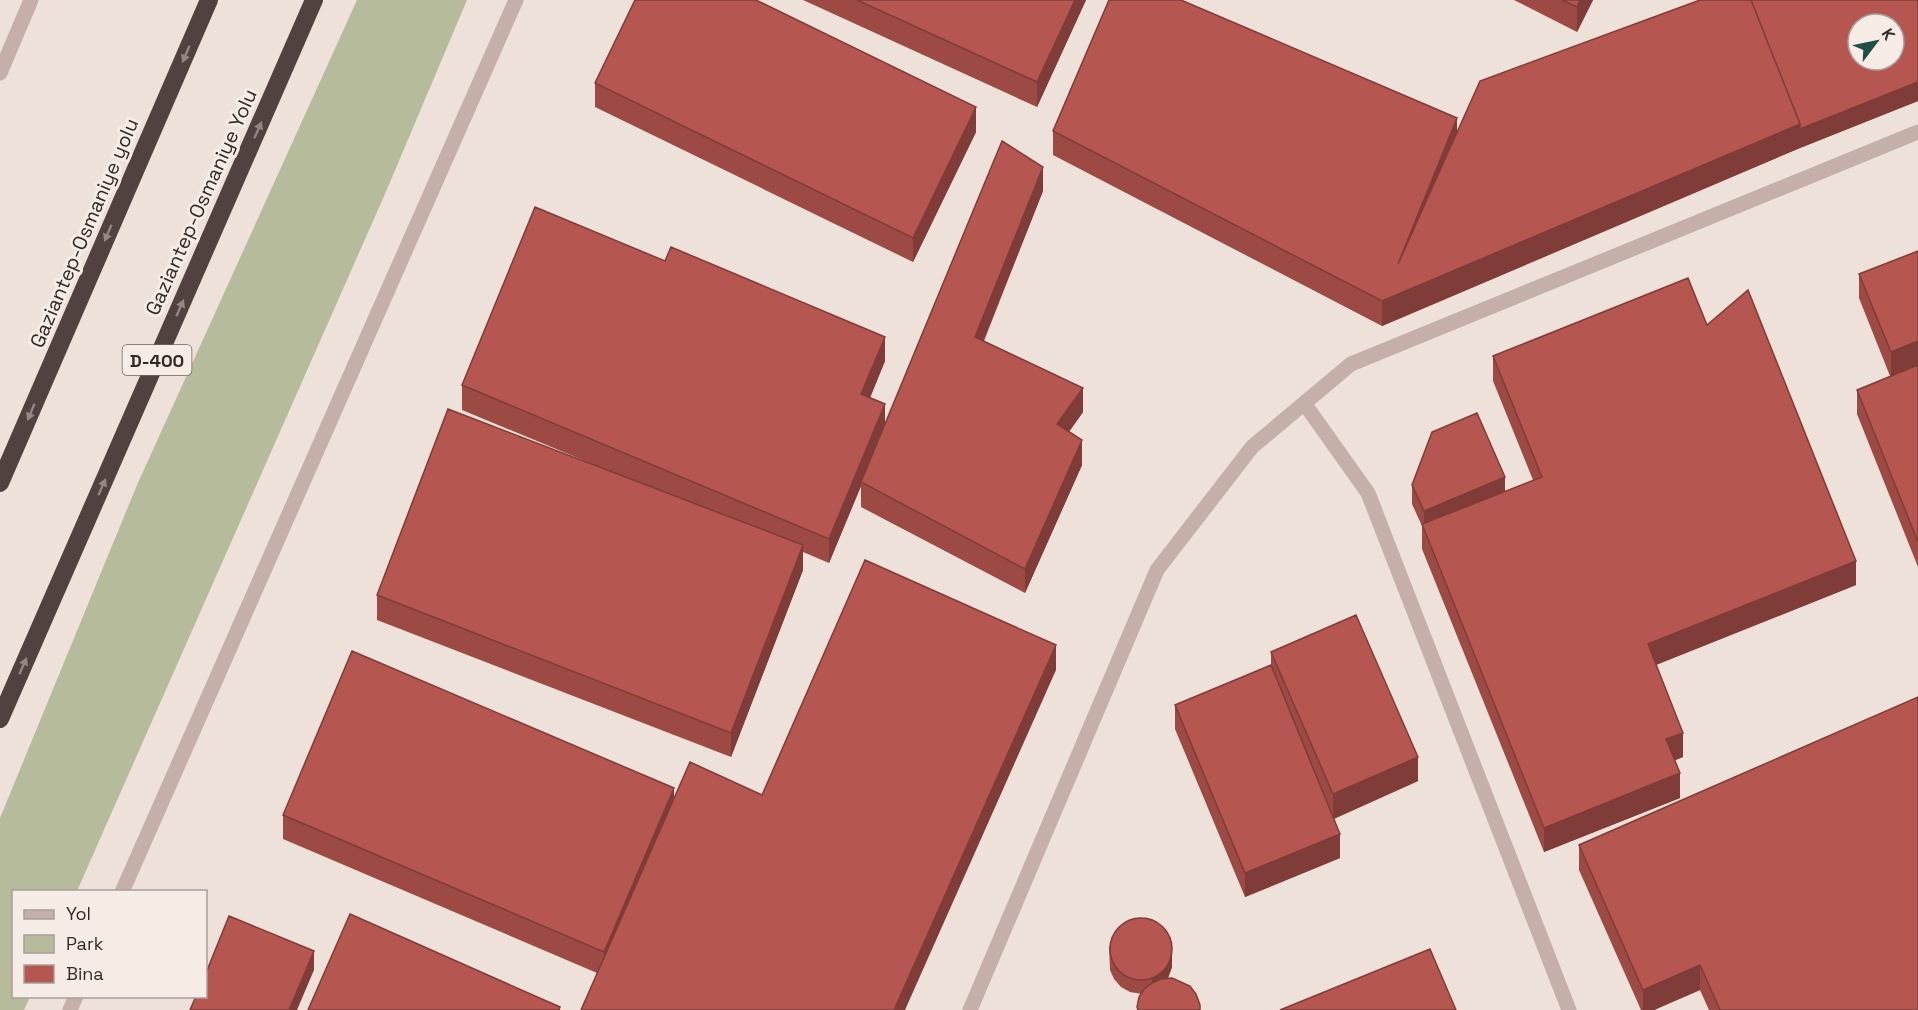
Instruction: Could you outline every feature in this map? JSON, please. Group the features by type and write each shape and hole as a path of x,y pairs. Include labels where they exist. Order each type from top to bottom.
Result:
{"highway":[{"name":"Gaziantep-Osmaniye yolu","path":"0,483 209,0"},
{"name":"Gaziantep-Osmaniye Yolu","path":"0,719 314,0"}],"street":[{"path":"0,73 31,0"},
{"path":"122,890 516,0"},
{"path":"970,1010 1157,570 1252,447 1351,364 1918,132"},
{"path":"1304,403 1368,493 1569,1010"}],"green space":[{"path":"357,0 467,0 385,194 77,890 12,890 12,998 30,998 24,1010 0,1010 0,818 137,485"}],"building":[{"path":"635,0 756,0 976,107 913,238 595,83"},
{"path":"857,0 1075,0 1037,82"},
{"path":"1109,0 1181,0 1457,118 1398,264 1480,81 1700,0 1751,0 1800,124 1382,301 1053,131"},
{"path":"1562,0 1580,0 1577,7"},
{"path":"1751,0 1918,0 1918,82 1800,129"},
{"path":"1002,141 1043,167 975,337 1083,388 1057,424 1082,440 1025,569 861,482"},
{"path":"535,207 665,261 671,247 885,337 861,394 885,404 829,539 462,385"},
{"path":"1918,251 1918,341 1891,352 1859,274"},
{"path":"1688,278 1707,325 1748,290 1856,561 1648,644 1683,733 1666,739 1680,773 1544,828 1422,524 1542,477 1493,356"},
{"path":"1918,365 1918,542 1857,390"},
{"path":"448,409 803,545 731,733 377,595"},
{"path":"1477,413 1505,477 1424,511 1412,485 1432,432"},
{"path":"865,560 1056,645 894,1010 581,1010 690,762 762,795"},
{"path":"1356,615 1418,757 1333,794 1271,652"},
{"path":"352,651 674,788 604,952 283,815"},
{"path":"1271,665 1340,834 1245,873 1175,705"},
{"path":"1918,697 1918,1010 1720,1010 1700,965 1643,990 1579,845"},
{"path":"350,914 560,1007 559,1010 308,1010"},
{"path":"229,916 314,951 289,1010 190,1010 195,998 207,998 207,971"},
{"path":"1135,918 1147,918 1163,927 1170,937 1172,949 1170,961 1163,971 1147,980 1135,980 1124,975 1115,966 1110,955 1110,943 1115,932 1124,923"},
{"path":"1430,949 1456,1010 1280,1010"},
{"path":"1172,978 1190,986 1196,994 1200,1010 1138,1010 1139,997 1144,989 1161,979"}]}
